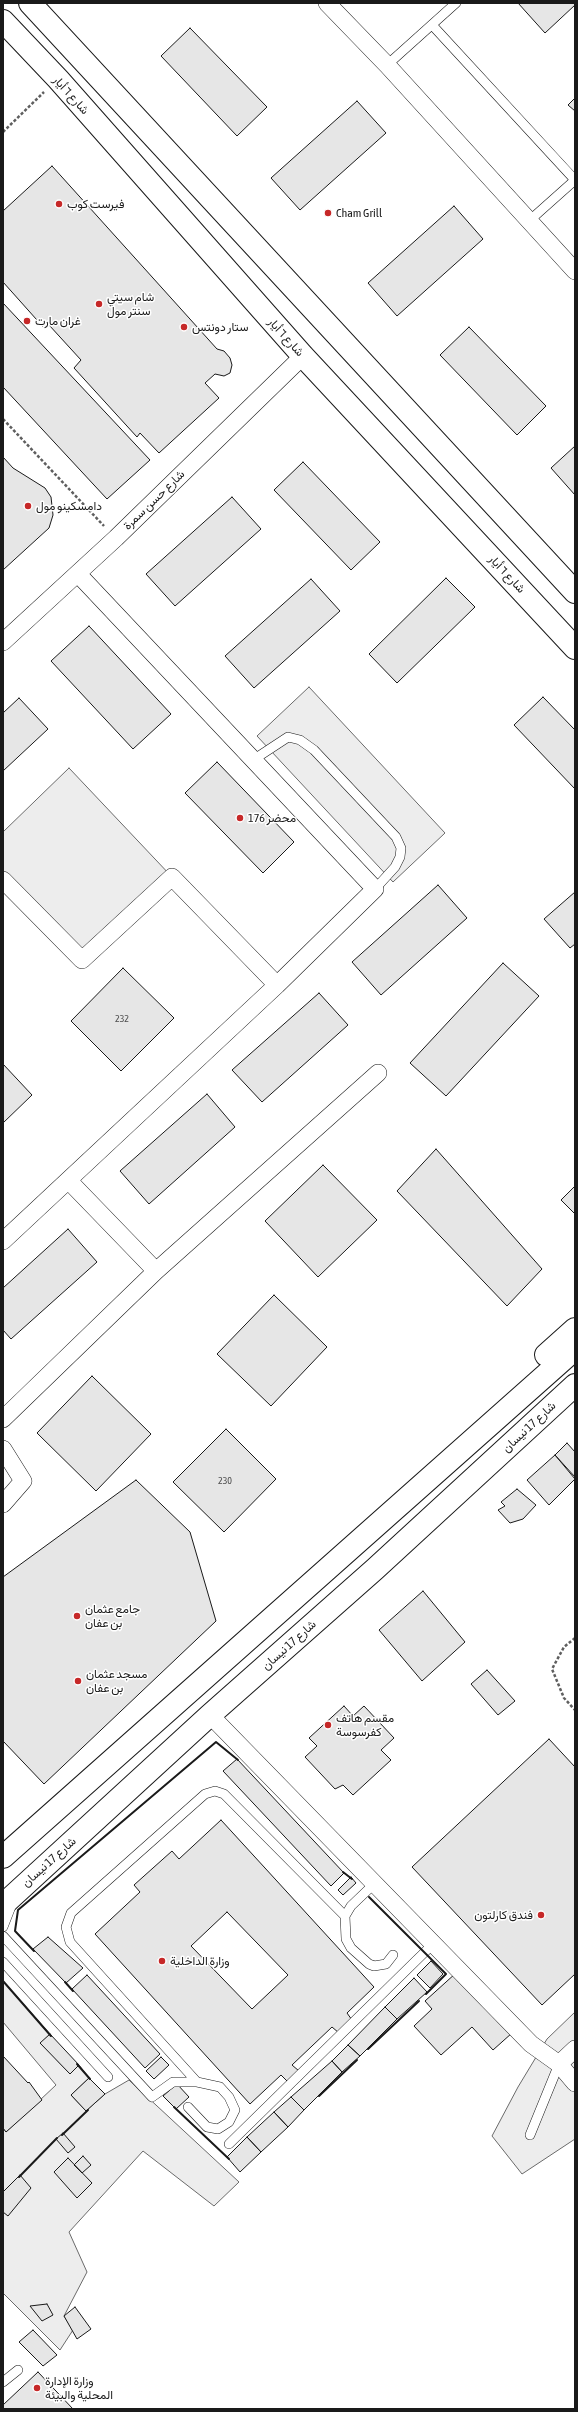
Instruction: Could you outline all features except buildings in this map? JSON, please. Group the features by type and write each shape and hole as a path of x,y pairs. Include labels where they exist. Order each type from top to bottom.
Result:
{"main road":[{"path":"30,3 575,592"},
{"name":"شارع ٦ أيار","path":"3,21 58,79 303,356 575,648"},
{"path":"355,1545 425,1467 575,1329"},
{"path":"3,1857 575,1349"},
{"name":"شارع 17 نيسان","path":"10,1899 210,1715 375,1569 575,1385"},
{"path":"375,1569 408,1554 468,1504 575,1405"}],"street":[{"path":"327,3 387,65 575,271"},
{"name":"شارع حسن سمرة","path":"3,642 116,538 303,356"},
{"path":"3,1241 277,985 375,889 78,574"},
{"path":"3,880 82,960 172,877 277,985"},
{"path":"3,1419 156,1271 378,1073"},
{"path":"68,1181 156,1271"},
{"path":"3,1449 23,1481 3,1504"},
{"path":"210,1715 531,2044 559,2064 575,2083"},
{"path":"559,2064 575,2049"}],"lane":[{"path":"387,65 433,26 456,3"},
{"path":"433,26 575,180 529,222"},
{"path":"253,760 288,738 300,740 314,750 396,837 401,848 400,857 395,868 375,889"},
{"path":"197,2082 70,1942 66,1927 70,1913 205,1794 215,1791 224,1794 345,1916"},
{"path":"374,1884 351,1906 345,1916 346,1939 351,1948 369,1964 381,1966 391,1960 393,1955"},
{"path":"3,1927 10,1899"},
{"path":"3,1936 152,2097 173,2082 197,2082 220,2087 230,2097 235,2110 229,2122 218,2129 207,2126 188,2107"},
{"path":"229,2144 433,1944"},
{"path":"3,1962 108,2077"},
{"path":"530,2135 559,2064"},
{"path":"3,2382 18,2370"}],"path":[{"path":"3,132 58,79"},
{"path":"3,419 116,538"},
{"path":"575,1638 564,1648 552,1669 564,1698 575,1710"}],"shaded area":[{"path":"309,687 445,833 393,882 257,736"},
{"path":"69,768 172,877 82,960 3,880 3,832"},
{"path":"3,1981 50,2034 41,2043 70,2074 79,2065 89,2078 71,2095 86,2111 105,2094 129,2080 239,2182 214,2206 143,2151 69,2232 87,2272 64,2316 73,2330 60,2350 3,2293 3,2128 6,2132 56,2085 3,2022"},
{"path":"575,2012 575,2139 522,2174 492,2136 518,2087 547,2039"}],"wall":[{"path":"34,1951 15,1931 18,1910 216,1742 238,1760"},
{"path":"343,1872 352,1879"},
{"path":"369,1897 446,1974 426,1994"},
{"path":"3,1981 51,2036"},
{"path":"65,1982 73,1991"},
{"path":"368,2049 419,2001"},
{"path":"319,2096 357,2060"},
{"path":"77,2064 90,2079"},
{"path":"174,2107 229,2159"},
{"path":"62,2135 88,2110"},
{"path":"19,2177 57,2138"}],"place":[{"name":"فيرست كوب","path":"59,204"},
{"name":"Cham Grill","path":"328,213"},
{"name":"شام سيتي سنتر مول","path":"99,304"},
{"name":"غران مارت","path":"27,321"},
{"name":"ستار دونتس","path":"184,327"},
{"name":"دامسكينو مول","path":"28,506"},
{"name":"محضر 176","path":"240,818"},
{"name":"جامع عثمان بن عفان","path":"77,1616"},
{"name":"مسجد عثمان بن عفان","path":"78,1681"},
{"name":"مقسم هاتف كفرسوسة","path":"328,1725"},
{"name":"فندق كارلتون","path":"541,1915"},
{"name":"وزارة الداخلية","path":"162,1961"},
{"name":"وزارة الإدارة المحلية والبيئة","path":"37,2388"}]}
